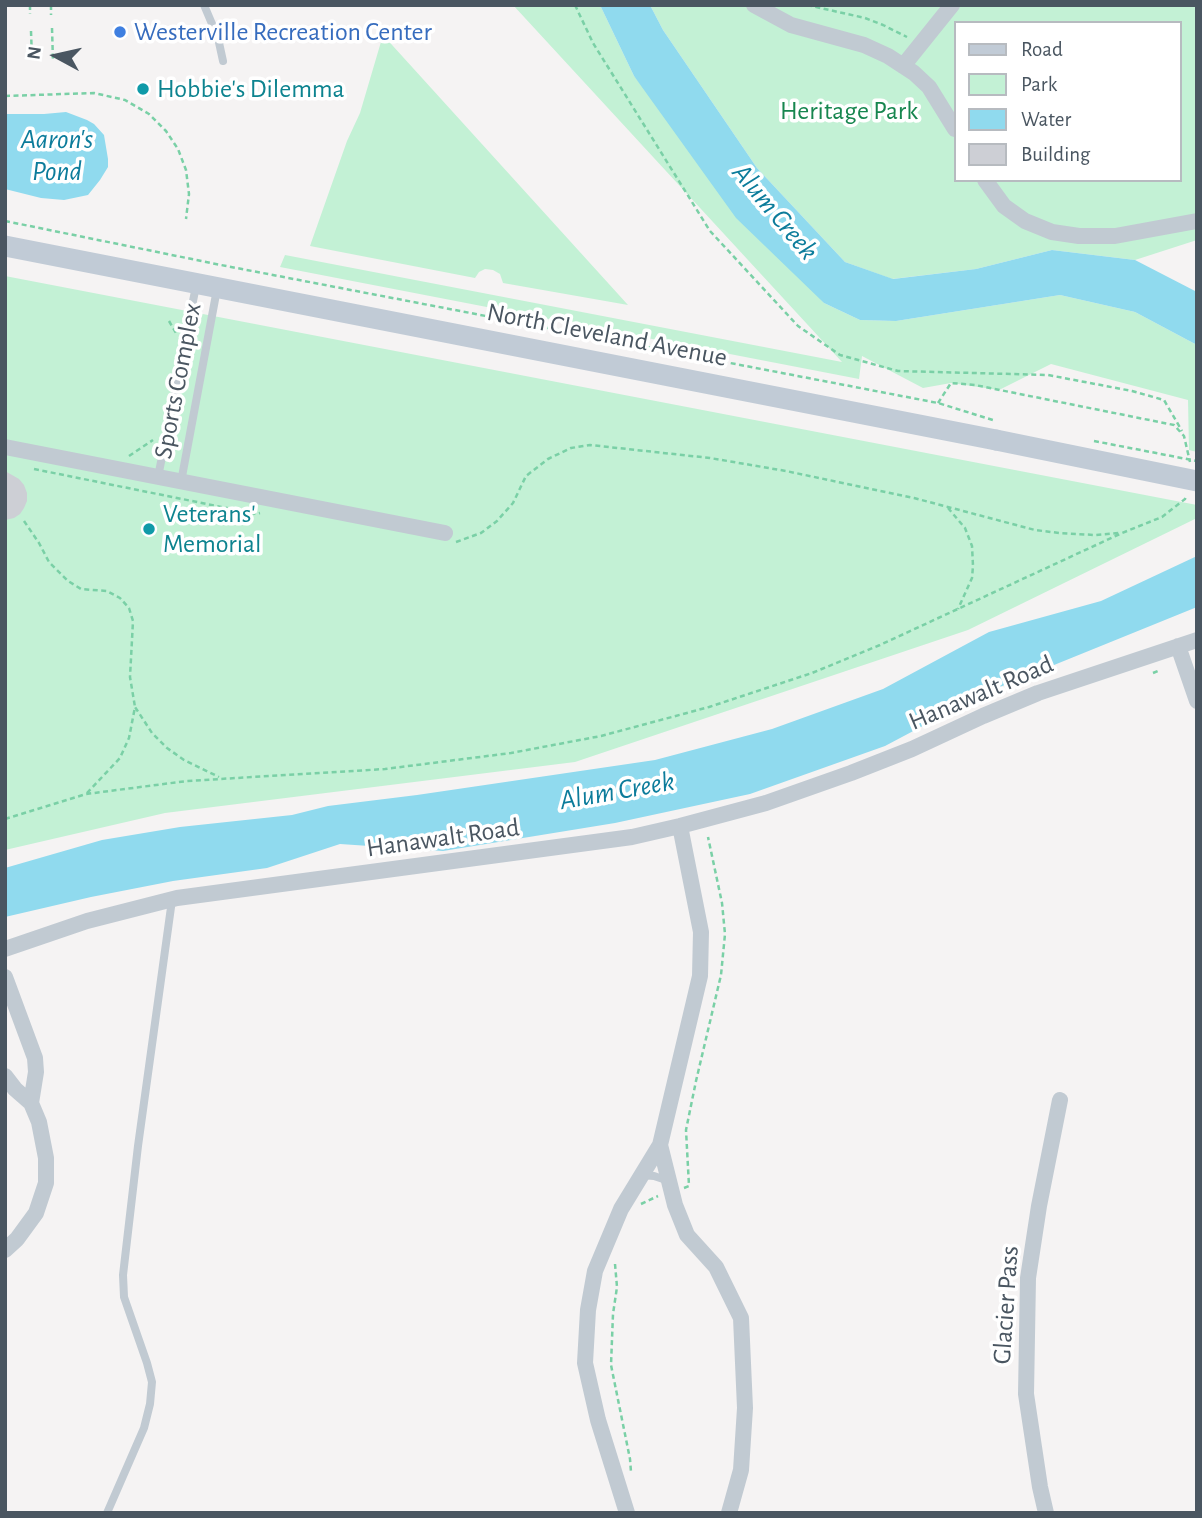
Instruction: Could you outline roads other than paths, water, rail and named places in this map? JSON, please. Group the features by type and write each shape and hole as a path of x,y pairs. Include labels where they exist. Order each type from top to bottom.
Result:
{"main road":[{"name":"North Cleveland Avenue","path":"5,246 998,431 1192,480"}],"street":[{"path":"754,5 791,25 864,45 888,56 914,73 929,87 954,127"},
{"path":"904,66 952,5"},
{"path":"986,182 1004,206 1025,221 1052,232 1079,236 1115,236 1197,221"},
{"path":"5,447 447,538"},
{"name":"Hanawalt Road","path":"5,949 87,920 172,900 264,885 632,837 765,803 912,749 1038,693 1197,640"},
{"path":"1178,646 1197,701"},
{"path":"627,1513 598,1420 584,1363 588,1310 595,1271 621,1209 660,1145 700,976 701,932 680,825"},
{"path":"5,977 35,1058 32,1103 44,1146 46,1183 30,1222 18,1239 5,1250"},
{"path":"5,1076 15,1089 32,1103"},
{"name":"Glacier Pass","path":"1046,1513 1026,1394 1028,1278 1060,1100"},
{"path":"660,1145 675,1205 687,1235 716,1267 741,1318 745,1408 741,1470 729,1513"}],"lane":[{"path":"204,5 218,38 223,61"},
{"name":"Sports Complex","path":"159,477 207,285"},
{"name":"Sports Complex","path":"181,482 207,285"},
{"path":"107,1513 144,1428 150,1405 152,1382 124,1297 123,1275 172,900"},
{"path":"641,1175 669,1181"}],"water":[{"name":"Alum Creek","path":"600,5 650,5 663,30 757,168 845,262 893,279 976,269 1052,250 1135,260 1197,292 1197,345 1135,312 1060,295 896,321 860,320 824,303 736,218 634,76"},
{"name":"Aaron's Pond","path":"66,112 94,124 104,135 108,167 100,180 88,195 64,200 41,198 5,189 5,114"},
{"name":"Alum Creek","path":"1197,556 1197,607 985,693 885,746 750,794 615,823 443,851 340,844 267,868 173,881 5,917 5,868 102,840 180,827 292,815 328,806 655,760 772,729 883,689 989,632 1101,601"}],"place":[{"name":"Westerville Recreation Center","path":"120,32"},
{"name":"Hobbie's Dilemma","path":"143,89"},
{"name":"Veterans' Memorial","path":"149,529"}],"park label":[{"name":"Heritage Park","path":"849,111"}]}
